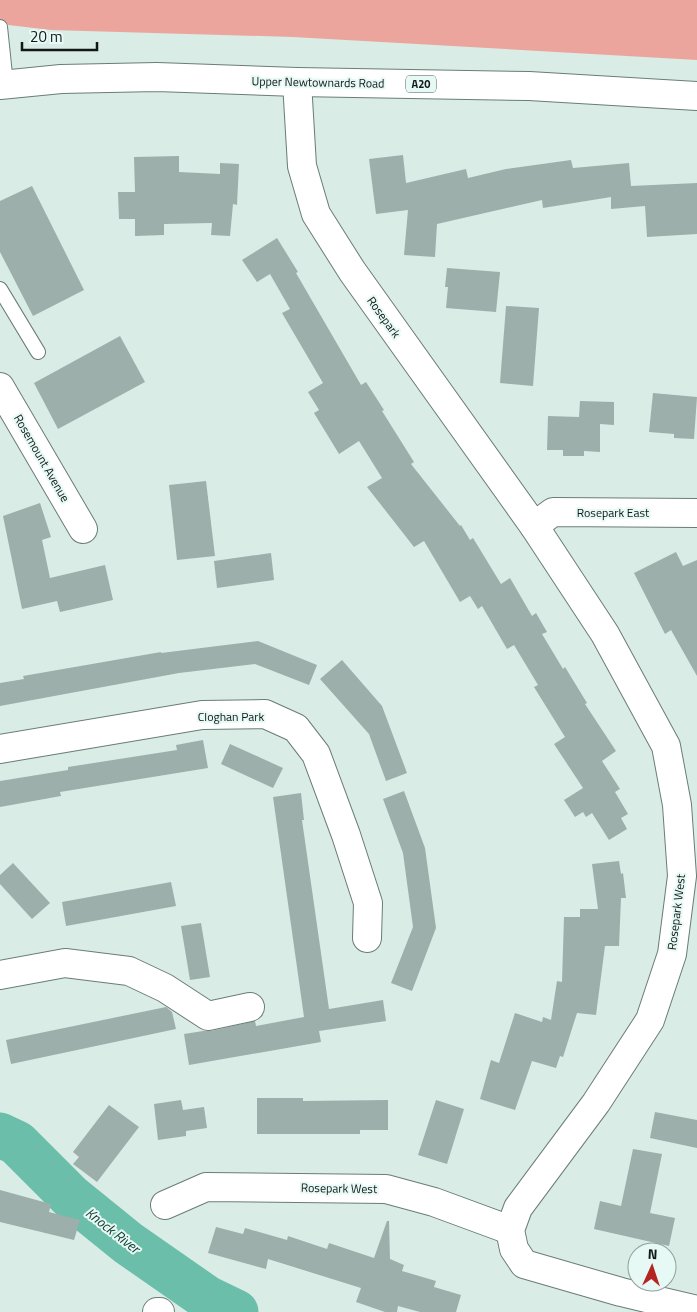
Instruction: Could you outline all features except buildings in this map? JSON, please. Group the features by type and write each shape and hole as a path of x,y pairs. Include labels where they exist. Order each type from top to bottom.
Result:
{"main road":[{"name":"Upper Newtownards Road","path":"3,84 102,77 157,77 297,82 529,86 697,96"},
{"name":"Rosepark","path":"297,82 302,166 316,214 352,272 534,526"},
{"name":"Rosemount Avenue","path":"0,387 84,528"},
{"name":"Rosepark East","path":"534,526 553,512 697,513"},
{"name":"Rosepark West","path":"165,1204 206,1187 386,1189 434,1202 510,1230 518,1208 596,1103 650,1020 672,954 682,876 677,805 666,746 605,634 534,526"},
{"name":"Cloghan Park","path":"0,749 202,715 265,714 296,728 316,754 346,836 368,903 367,938"},
{"path":"0,975 65,963 129,971 165,988 208,1016 250,1007"},
{"path":"510,1230 514,1249 524,1264 621,1292 697,1310"}],"lane":[{"path":"0,27 3,84"},
{"path":"0,289 38,352"}],"shaded area":[{"path":"0,0 697,0 697,60 293,37 51,30 0,24"}],"waterway":[{"name":"Knock River","path":"0,1135 17,1143 70,1196 128,1243 207,1298 236,1312"}]}
